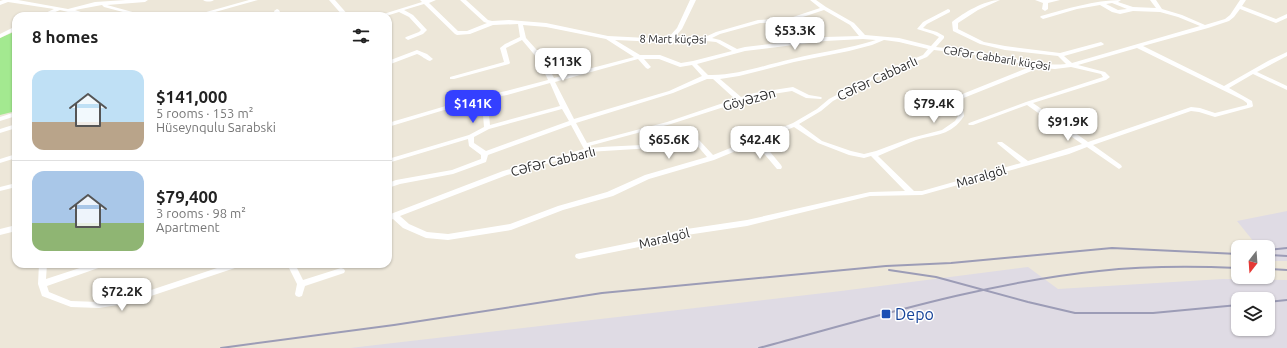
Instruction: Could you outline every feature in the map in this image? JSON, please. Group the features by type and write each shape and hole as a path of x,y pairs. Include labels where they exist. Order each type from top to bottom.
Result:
{"street":[{"path":"0,3 8,0 76,12"},
{"path":"16,1 25,0"},
{"path":"69,10 104,3 145,0"},
{"path":"206,0 211,0"},
{"path":"210,12 255,0"},
{"path":"332,0 342,12"},
{"path":"392,12 424,1 433,0"},
{"path":"463,0 486,21 492,23"},
{"path":"669,40 679,29 693,0"},
{"path":"813,0 852,24 863,37"},
{"path":"997,0 976,9 955,22 956,30 982,43 1005,48 1060,55 1101,44"},
{"path":"1038,0 1046,2 1057,0"},
{"path":"1153,0 1160,10"},
{"name":"Cəfər Cabbarlı küçəsi","path":"735,50 825,39 855,39 863,37 984,54 1038,66 1071,66 1227,20 1232,16 1243,0"},
{"path":"424,1 457,33 468,33 492,23"},
{"path":"1043,17 1077,8 1116,1 1132,10"},
{"path":"1045,8 1046,2"},
{"path":"104,3 106,6 129,12"},
{"path":"1102,4 1122,14 1132,10 1160,10 1180,16 1206,27"},
{"path":"1238,6 1276,21 1287,16"},
{"path":"51,12 60,8"},
{"path":"706,39 718,32 760,21 778,21 794,18 824,8"},
{"path":"400,10 411,16 424,30 421,33 408,38"},
{"path":"932,47 942,37 935,33 920,30 925,23 948,11"},
{"name":"8 Mart küçəsi","path":"492,23 520,23 552,26 608,38 682,41 706,39 718,41 735,50"},
{"path":"520,23 523,38 541,58 564,107 587,147"},
{"path":"0,36 12,30"},
{"path":"452,78 507,63 503,48 523,38"},
{"name":"8 Mart küçəsi","path":"608,38 639,57 648,67"},
{"path":"855,39 863,47"},
{"path":"485,154 572,122 671,92 706,77 723,78 795,60 863,47 885,39"},
{"name":"Maralgöl","path":"579,256 649,242 680,233 747,223 870,194 922,193 1089,145 1191,109 1200,110 1215,115 1250,106 1250,102 1225,88 1138,46"},
{"name":"Cəfər Cabbarlı","path":"392,218 426,235 448,237 511,227 561,208 610,194 647,177 712,158 795,124 819,110 830,100 876,76 925,56 932,47"},
{"path":"706,77 693,62 735,50"},
{"path":"392,61 413,52 425,55 430,59"},
{"path":"1225,88 1287,54"},
{"path":"970,124 1107,77 1103,73 1071,66 1060,55"},
{"name":"8 Mart küçəsi","path":"392,124 475,99 507,93 639,57 660,57 680,65 693,62"},
{"path":"795,124 820,142 830,144 849,153 864,156 913,139 944,131 957,122 961,116 960,109 952,100 1038,66"},
{"path":"1252,72 1287,88"},
{"path":"715,78 740,100"},
{"name":"Göyəzən","path":"587,147 670,123 754,95 793,89 808,97 818,98"},
{"path":"475,99 486,115 487,128"},
{"path":"1028,103 1119,167"},
{"path":"392,160 471,136 487,128 564,107"},
{"path":"0,119 12,115"},
{"path":"0,131 12,127"},
{"path":"471,136 470,144 485,154"},
{"path":"756,140 779,167"},
{"name":"Cəfər Cabbarlı","path":"392,217 505,173 587,147 652,146 684,141 697,141 712,158"},
{"path":"1000,144 1026,163"},
{"path":"875,153 873,155 876,159 912,193"},
{"path":"392,185 453,172 484,160 485,154"},
{"path":"0,161 12,157"},
{"path":"0,189 12,186"},
{"path":"0,232 12,229"},
{"path":"43,268 42,284 45,294 71,304 99,305 130,300 226,268"},
{"path":"42,284 89,268"},
{"path":"293,268 302,284 299,294"},
{"path":"302,284 341,271"}],"shaded area":[{"path":"1287,211 1287,261 1275,261 1275,240 1252,240 1237,221"},
{"path":"1028,267 1058,289 1223,279 1231,279 1231,284 1275,284 1275,280 1287,280 1287,348 350,348 841,291"}],"green space":[{"path":"12,33 12,112 0,115 0,38"}],"railway":[{"path":"221,348 394,325 602,293 886,266 951,263 1112,248 1231,254"},
{"path":"1275,249 1287,248"},
{"path":"1275,255 1287,256"},
{"path":"984,290 1056,277 1116,269 1151,267 1231,268"},
{"path":"1275,269 1287,270"},
{"path":"889,270 936,277 984,290"},
{"path":"759,348 885,314 984,290"},
{"path":"984,290 1075,313 1153,313 1231,306"},
{"path":"1275,301 1287,300"}],"place":[{"name":"Depo","path":"886,314"}]}
